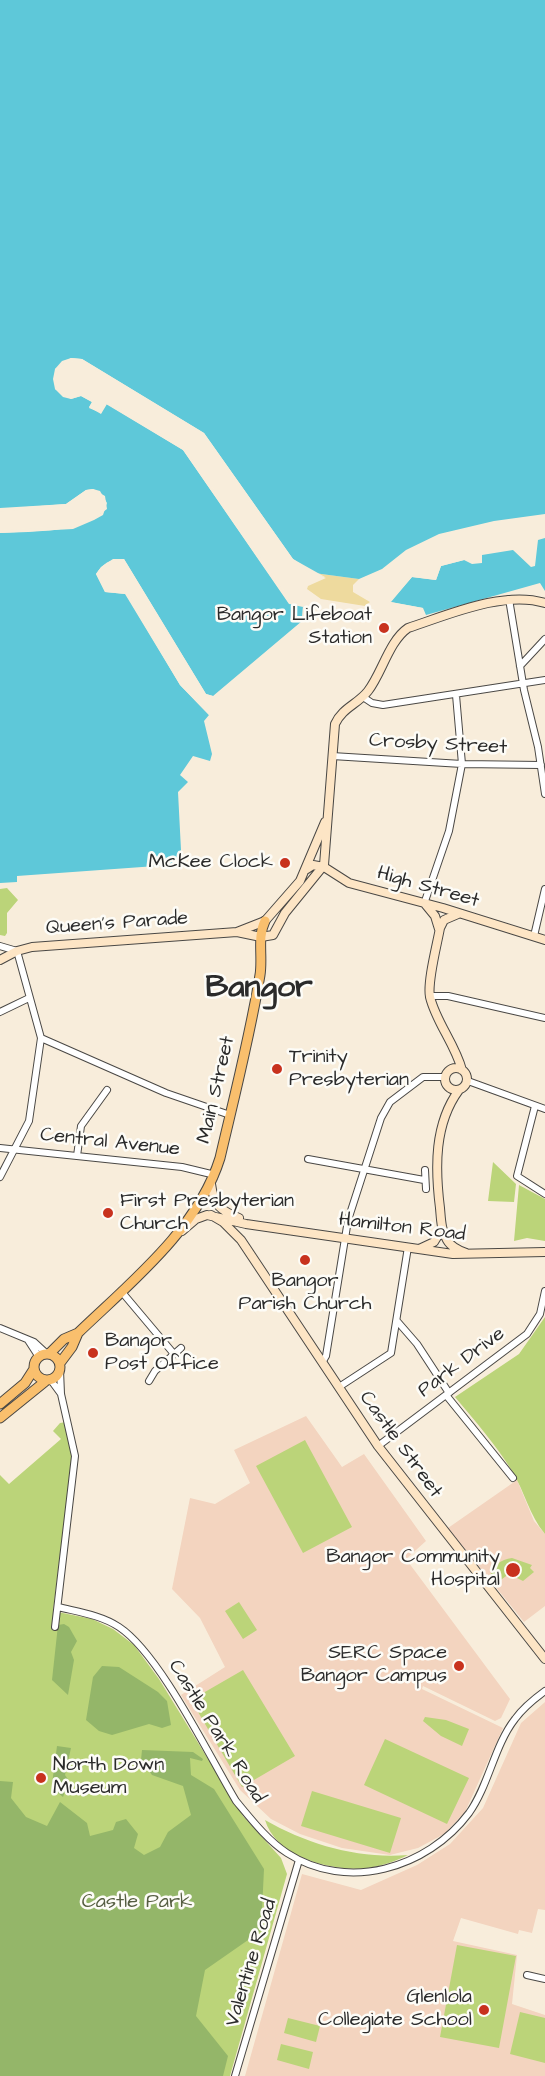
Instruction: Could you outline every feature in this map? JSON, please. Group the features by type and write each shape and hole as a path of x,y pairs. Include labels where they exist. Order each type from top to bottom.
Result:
{"main road":[{"name":"Main Street","path":"0,1418 49,1380 72,1347 78,1333 173,1238 212,1181 230,1115 259,981 262,957 261,938 265,921"},
{"name":"Main Street","path":"45,1355 64,1339 78,1333"},
{"path":"0,1404 25,1383 45,1355 60,1366"},
{"path":"34,1369 40,1378 49,1380"}],"street":[{"path":"509,599 523,684 544,777 545,794"},
{"path":"237,932 261,938 274,934 285,913 324,867 332,756 338,719 348,707 363,697 400,635 408,628 509,599 529,599 545,603"},
{"path":"520,666 545,639"},
{"path":"363,697 372,703 383,705 545,680"},
{"path":"439,933 435,916 425,904 449,831 462,764 456,695"},
{"name":"Crosby Street","path":"332,756 462,764 541,765"},
{"path":"237,932 265,921 290,893 307,869 327,815"},
{"path":"307,869 313,865 324,867"},
{"name":"High Street","path":"324,867 349,883 545,940"},
{"path":"534,936 545,888"},
{"path":"458,914 444,920 439,933 430,996 435,1013 451,1039 468,1081 545,1109"},
{"name":"Queen's Parade","path":"0,946 17,951 32,947 237,932"},
{"path":"0,960 17,951 41,1038 29,1122 0,1177"},
{"path":"430,996 448,996 545,1018"},
{"path":"0,1012 29,998"},
{"path":"41,1038 166,1092 230,1115"},
{"path":"446,1077 452,1069 462,1070"},
{"path":"323,1361 326,1356 344,1238 381,1118 390,1102 423,1077 446,1077"},
{"path":"446,1077 450,1088 459,1090"},
{"path":"467,1254 452,1247 442,1229 437,1149 449,1109 459,1090 468,1081"},
{"path":"77,1156 81,1126 107,1090"},
{"path":"535,1106 517,1176 545,1194"},
{"name":"Central Avenue","path":"0,1148 182,1167 211,1174 212,1181"},
{"path":"308,1159 424,1180"},
{"path":"424,1170 426,1189"},
{"name":"Hamilton Road","path":"212,1181 213,1200 220,1209 256,1225"},
{"name":"Hamilton Road","path":"211,1215 246,1224 419,1249 467,1254 545,1252"},
{"name":"Main Street","path":"173,1238 196,1219 211,1215"},
{"name":"Castle Street","path":"211,1215 223,1222 241,1240 378,1446 545,1659"},
{"path":"241,1240 241,1232 246,1224"},
{"path":"419,1249 434,1242 442,1229"},
{"path":"339,1387 391,1353 408,1247"},
{"path":"120,1291 174,1354"},
{"name":"Park Drive","path":"378,1446 533,1328 542,1308 545,1291"},
{"path":"397,1321 417,1344 448,1394 513,1478"},
{"path":"0,1328 25,1337 45,1355"},
{"path":"149,1381 155,1371 181,1348"},
{"path":"55,1627 75,1455 61,1394 60,1366"},
{"path":"49,1380 61,1394"},
{"name":"Castle Park Road","path":"58,1607 104,1619 119,1627 135,1641 172,1692 236,1801 280,1848 299,1860 339,1873 365,1874 402,1864 455,1828 470,1812 514,1719 545,1691"},
{"name":"Valentine Road","path":"235,2076 299,1860"},
{"path":"527,1975 545,1979"}],"shaded area":[{"path":"306,1416 342,1467 364,1454 426,1541 406,1559 510,1699 501,1718 495,1721 423,1686 422,1689 503,1728 465,1812 444,1834 418,1848 390,1855 342,1848 300,1834 271,1819 240,1790 181,1695 225,1667 200,1618 172,1589 190,1498 215,1504 250,1483 234,1450"},
{"name":"Bangor Community Hospital","path":"517,1480 534,1521 545,1534 545,1606 524,1622 448,1528"},
{"path":"545,1702 545,1910 538,1909 532,1933 519,1930 518,1934 461,1918 453,1941 517,1955 512,2004 545,2015 545,2076 245,2076 302,1874 361,1890 417,1865 450,1844 483,1808 521,1723"}],"green space":[{"path":"7,888 18,900 7,913 5,936 0,935 0,889"},
{"path":"493,1162 516,1184 514,1202 488,1201"},
{"path":"519,1185 545,1199 545,1241 527,1238 514,1241"},
{"path":"545,1317 545,1534 506,1461 455,1397 519,1354"},
{"name":"Castle Park","path":"66,1422 72,1457 53,1611 92,1619 113,1629 134,1645 159,1679 243,1816 281,1858 287,1874 230,2076 0,2076 0,1475 9,1484 61,1439 53,1431 60,1423"},
{"path":"305,1440 352,1527 303,1553 256,1466"},
{"path":"512,1558 532,1565 530,1568 534,1572 523,1581 509,1574 495,1584 490,1578 492,1570 500,1562"},
{"path":"239,1602 257,1630 243,1639 225,1611"},
{"path":"64,1624 69,1627 77,1641 71,1652 74,1660 68,1695 52,1680 58,1625"},
{"path":"102,1666 119,1667 158,1692 167,1701 171,1725 162,1728 149,1724 112,1735 99,1731 86,1720 93,1677"},
{"path":"243,1670 295,1756 242,1787 191,1700"},
{"path":"425,1717 446,1720 469,1729 462,1746 441,1736 423,1721"},
{"path":"385,1739 469,1778 447,1824 364,1785"},
{"path":"57,1746 71,1748 65,1775 69,1781 63,1797 53,1789 52,1784"},
{"path":"142,1750 193,1752 203,1759 202,1761 190,1758 191,1775 214,1789 264,1869 261,1931 205,1970 196,2016 228,2056 223,2076 0,2076 0,1781 13,1782 11,1798 26,1817 47,1826 60,1802 87,1823 90,1836 113,1830 116,1822 126,1819 138,1834 134,1848 144,1855 160,1847 168,1832 191,1815 183,1786 152,1775 141,1760"},
{"path":"312,1791 401,1818 390,1853 301,1826"},
{"path":"265,1820 299,1837 334,1848 371,1855 408,1855 368,1868 339,1868 323,1865 293,1853 281,1844 271,1833"},
{"path":"457,1945 516,1956 499,2048 440,2037"},
{"path":"520,2012 545,2018 545,2063 510,2054"},
{"path":"288,2018 320,2026 316,2042 284,2033"},
{"path":"281,2044 313,2052 309,2069 277,2060"}],"sand":[{"path":"314,573 359,579 353,585 353,592 370,602 365,606 321,599 307,589 308,586 326,578"}],"water":[{"path":"0,0 545,0 545,514 494,521 439,534 406,550 382,569 359,579 314,573 293,559 204,433 82,359 71,358 55,369 55,389 71,399 81,396 92,402 89,408 101,413 106,404 183,450 289,603 303,606 302,621 213,696 206,694 124,559 111,560 105,564 96,574 105,592 125,594 180,685 209,715 204,721 212,754 210,761 193,756 180,775 188,782 178,792 181,850 179,858 170,865 17,876 17,882 0,883 0,533 70,527 83,523 107,509 105,496 93,489 86,490 66,504 0,509"},
{"path":"545,538 545,591 540,583 426,615 423,608 390,602 412,577 436,580 441,566 464,560 472,564 482,563 482,555 513,550 531,567 535,566 538,540"}],"pier":[{"path":"71,358 82,359 204,433 293,559 325,577 313,576 291,561 202,435 81,362 72,361 63,364 58,370 57,387 64,394 82,394 94,400 93,406 100,410 108,401 185,448 291,601 306,605 305,621 302,621 303,607 289,604 183,450 107,404 101,414 89,407 92,402 81,396 71,399 63,397 55,389 53,379 55,369 62,361"},
{"path":"86,490 100,491 107,503 103,515 94,520 73,529 0,533 0,530 72,526 94,517 101,513 104,503 98,494 93,492 66,507 0,512 0,508 66,504"},
{"path":"464,557 468,559 441,566 436,580 412,577 391,602 423,608 420,611 388,604 411,575 434,576 439,564"},
{"path":"113,559 124,559 206,694 213,696 212,699 204,695 122,562 115,561 99,575 107,589 128,592 183,683 209,712 209,715 180,685 126,594 105,592 96,574 101,567"}],"place":[{"name":"Bangor Lifeboat Station","path":"384,628"},
{"name":"McKee Clock","path":"285,863"},
{"name":"Trinity Presbyterian","path":"277,1069"},
{"name":"First Presbyterian Church","path":"108,1213"},
{"name":"Bangor Parish Church","path":"305,1260"},
{"name":"Bangor Post Office","path":"93,1353"},
{"name":"Bangor Community Hospital","path":"513,1570"},
{"name":"SERC Space Bangor Campus","path":"459,1666"},
{"name":"North Down Museum","path":"41,1778"},
{"name":"Glenlola Collegiate School","path":"484,2010"}],"district":[{"name":"Bangor","path":"259,989"}]}
